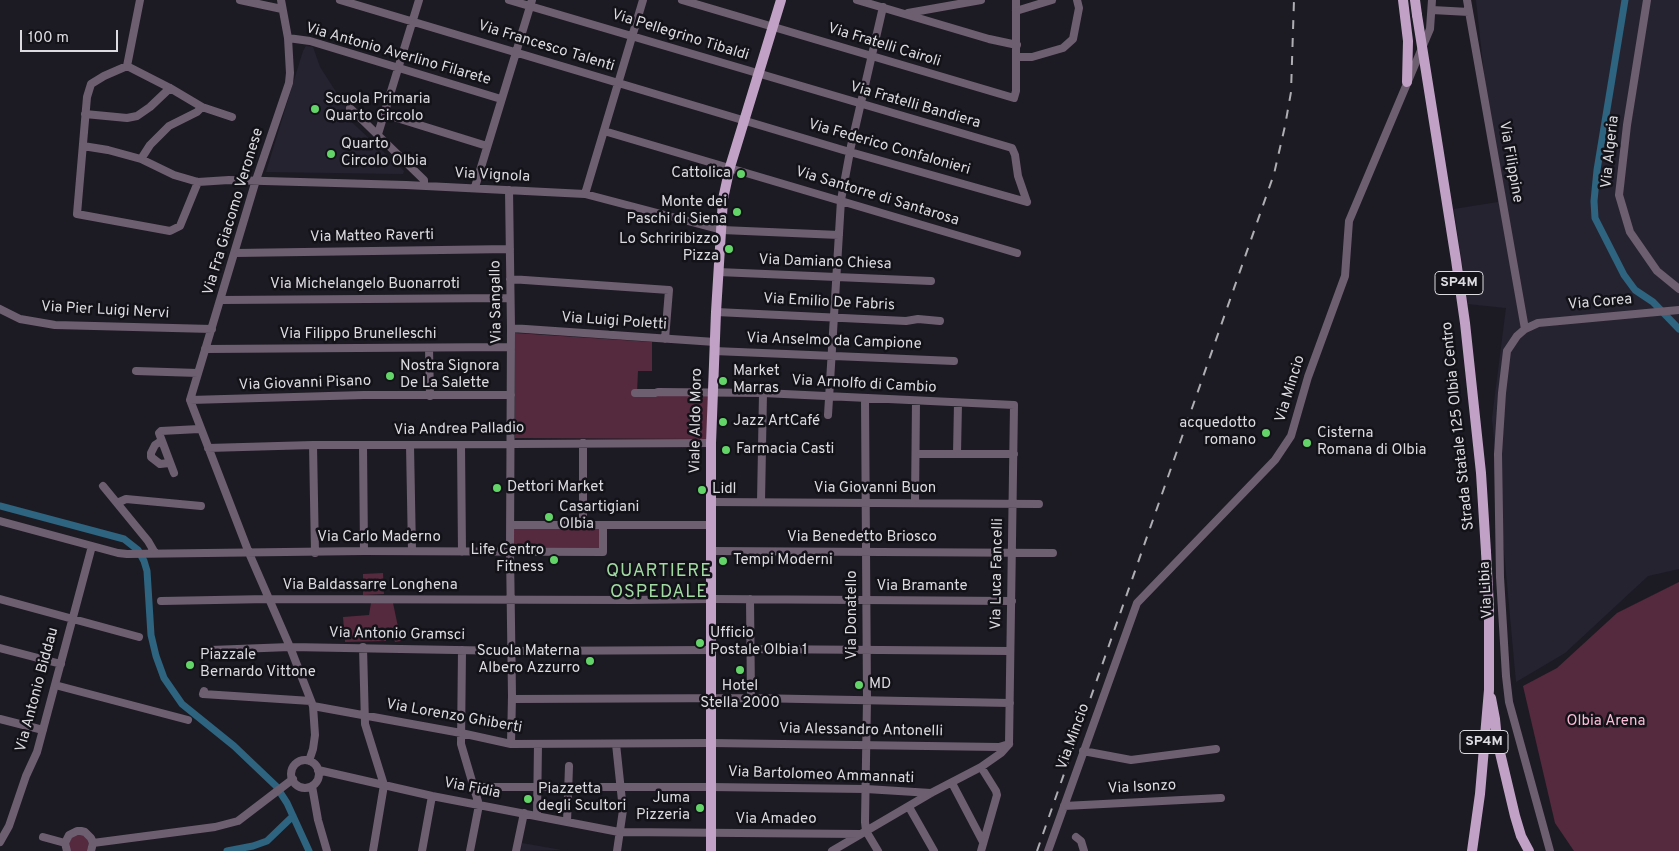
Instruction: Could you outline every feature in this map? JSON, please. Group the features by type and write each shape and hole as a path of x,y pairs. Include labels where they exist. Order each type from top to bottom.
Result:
{"main road":[{"name":"Viale Aldo Moro","path":"711,851 711,443 714,347 723,199 730,167 757,74 781,0"},
{"path":"1403,0 1408,41 1407,82"},
{"name":"Strada Statale 125 Olbia Centro","path":"1415,0 1456,260 1481,473 1488,582 1489,690 1480,794 1472,851"},
{"path":"1489,690 1497,740 1515,816 1521,836 1529,851"}],"street":[{"path":"127,66 140,0"},
{"path":"240,0 282,9"},
{"name":"Via Fra Giacomo Veronese","path":"190,400 256,180 289,83 288,38 281,0"},
{"name":"Via Francesco Talenti","path":"340,0 744,120"},
{"path":"378,134 419,0"},
{"name":"Via Pellegrino Tibaldi","path":"509,0 531,3 757,74"},
{"path":"585,194 643,0"},
{"name":"Via Fratelli Cairoli","path":"682,0 1014,98 1017,57"},
{"path":"857,0 936,24 1016,45"},
{"path":"906,14 981,0"},
{"path":"1016,0 1017,57 1032,57 1063,48 1073,39 1079,8 1077,0"},
{"path":"1016,11 1052,0"},
{"name":"Via Mincio","path":"1048,851 1137,603 1275,460 1291,436 1308,377 1344,276 1349,221 1430,29 1432,0"},
{"name":"Via Filippine","path":"1467,0 1525,328"},
{"name":"Via Algeria","path":"1648,0 1627,125 1619,195 1630,232 1657,271 1679,289"},
{"path":"475,187 531,3"},
{"path":"828,415 841,200 849,152 883,7"},
{"path":"936,24 937,8"},
{"path":"1432,10 1469,12"},
{"name":"Via Antonio Averlino Filarete","path":"288,38 310,40 501,98"},
{"path":"127,66 202,107 232,118"},
{"path":"83,146 108,150 141,159 174,175 198,182 180,226 170,231 77,214 85,114 91,84 127,66"},
{"name":"Via Fratelli Bandiera","path":"757,74 1012,148 1026,202"},
{"path":"85,114 127,118 138,116 150,108 170,88"},
{"path":"141,159 150,145 169,126 202,107"},
{"path":"350,108 424,180 424,186"},
{"path":"384,114 487,146"},
{"name":"Via Federico Confalonieri","path":"744,120 1026,202"},
{"name":"Via Santorre di Santarosa","path":"604,131 841,200 1017,254"},
{"name":"Via Vignola","path":"198,182 211,180 256,180 475,187 585,194 722,230 839,235"},
{"name":"Via Sangallo","path":"509,190 511,328 511,744"},
{"name":"Via Matteo Raverti","path":"235,253 510,249"},
{"name":"Via Damiano Chiesa","path":"718,272 931,281"},
{"path":"510,279 669,290 665,339"},
{"name":"Via Michelangelo Buonarroti","path":"221,300 510,298"},
{"name":"Via Pier Luigi Nervi","path":"0,309 20,319 55,325 212,329"},
{"name":"Via Corea","path":"1525,328 1538,323 1679,310"},
{"name":"Via Emilio De Fabris","path":"716,312 906,321 918,319 940,320"},
{"name":"Via Luigi Poletti","path":"511,328 665,339 714,347"},
{"name":"Via Libia","path":"1525,328 1507,351 1502,393 1498,454 1500,577 1509,702 1550,851"},
{"name":"Via Filippo Brunelleschi","path":"205,350 511,347"},
{"name":"Via Anselmo da Campione","path":"714,347 832,356 954,361"},
{"path":"429,348 430,396"},
{"path":"136,371 198,373"},
{"name":"Via Arnolfo di Cambio","path":"635,393 763,393 1014,405"},
{"path":"761,502 763,393"},
{"name":"Via Giovanni Pisano","path":"190,400 364,395 511,394"},
{"name":"Via Donatello","path":"863,832 866,789 867,700 865,398"},
{"path":"190,400 199,429 312,703 315,736 309,761"},
{"path":"915,503 916,401"},
{"path":"957,454 958,403"},
{"name":"Via Luca Fancelli","path":"1009,744 1014,405"},
{"path":"174,473 159,433 161,431 199,429"},
{"path":"162,441 155,445 151,457 160,464 170,463"},
{"name":"Via Andrea Palladio","path":"208,448 511,443 711,443"},
{"path":"583,443 583,524"},
{"path":"313,445 315,552"},
{"path":"363,445 364,551"},
{"path":"410,445 412,551"},
{"path":"461,445 462,552"},
{"path":"916,454 1014,454"},
{"path":"103,486 148,541 152,553"},
{"path":"117,503 126,499 201,506"},
{"name":"Via Giovanni Buon","path":"711,502 1039,504"},
{"name":"Via Carlo Maderno","path":"0,522 127,554 364,551 603,552 602,525"},
{"path":"511,525 710,525"},
{"name":"Via Antonio Biddau","path":"1,841 14,815 26,776 37,752 92,546"},
{"name":"Via Benedetto Briosco","path":"710,552 1053,553"},
{"path":"0,599 139,637"},
{"name":"Via Baldassarre Longhena","path":"161,601 269,599 712,599"},
{"name":"Via Bramante","path":"712,599 1012,601"},
{"path":"750,600 751,698"},
{"path":"363,647 365,724 384,784 373,851"},
{"name":"Via Antonio Gramsci","path":"211,650 363,647 462,650 712,650"},
{"path":"0,648 60,664"},
{"path":"752,649 1010,651"},
{"path":"462,650 461,744 479,805 470,851"},
{"path":"55,685 188,720"},
{"name":"Via Lorenzo Ghiberti","path":"204,691 203,694 312,703 511,744 711,743"},
{"path":"512,699 751,698 1010,703"},
{"path":"0,719 43,730"},
{"name":"Via Alessandro Antonelli","path":"711,743 999,747 1009,744"},
{"path":"537,816 538,744"},
{"path":"616,744 623,810 617,851"},
{"path":"832,851 863,832 910,808 931,793 982,767 1002,753 1009,744"},
{"path":"1083,751 1131,760 1216,749"},
{"path":"93,842 215,827 238,821 289,782 294,767 300,762 309,761 318,770 318,780 312,786 302,788 289,782"},
{"path":"568,822 569,766"},
{"path":"981,851 996,795 996,791 982,767"},
{"name":"Via Fidia","path":"318,770 432,796 619,832 711,833"},
{"path":"952,783 984,842"},
{"path":"312,786 318,820 327,851"},
{"name":"Via Bartolomeo Ammannati","path":"473,787 866,789 931,793"},
{"path":"422,851 432,796"},
{"name":"Via Isonzo","path":"1064,806 1221,798"},
{"path":"910,808 934,851"},
{"path":"516,851 524,813"},
{"path":"43,837 66,847 69,835 73,832 81,831 89,835 93,842 91,851"},
{"path":"863,832 878,851"},
{"name":"Via Amadeo","path":"711,833 842,834 863,832"},
{"path":"842,834 842,845"},
{"path":"1076,837 1081,841 1084,851"}],"shaded area":[{"path":"1476,0 1679,0 1679,569 1648,576 1565,653 1516,682 1492,418 1506,308 1468,304 1454,209 1498,202"},
{"name":"Scuola Primaria Quarto Circolo","path":"306,46 313,47 320,67 346,104 343,114 404,171 403,174 266,172"},
{"path":"522,843 556,849 562,850 521,851"}],"green space":[{"path":"515,333 652,342 652,371 638,371 637,393 708,395 707,439 515,438"},
{"path":"600,527 601,549 514,548 514,528"},
{"path":"383,573 384,594 363,595 363,574"},
{"name":"Olbia Arena","path":"1679,582 1679,851 1574,851 1555,823 1523,686 1557,668 1617,613"},
{"path":"371,603 393,603 401,641 395,642 392,632 386,633 386,641 345,642 343,617 369,615"},
{"path":"77,834 84,835 88,840 87,851 70,850 69,843 72,837"}],"waterway":[{"path":"1625,0 1597,170 1594,201 1595,218 1624,275 1635,290 1653,302 1679,329"},
{"path":"0,506 124,539 138,550 147,571 151,635 164,678 182,704 234,746 276,786 287,803 309,851"},
{"path":"227,851 267,841 293,816"}],"railway":[{"path":"1037,851 1274,174 1291,92 1294,0"}],"place":[{"name":"Scuola Primaria Quarto Circolo","path":"315,109"},
{"name":"Quarto Circolo Olbia","path":"331,154"},
{"name":"Cattolica","path":"741,174"},
{"name":"Monte dei Paschi di Siena","path":"737,212"},
{"name":"Lo Schriribizzo Pizza","path":"729,249"},
{"name":"Nostra Signora De La Salette","path":"390,376"},
{"name":"Market Marras","path":"723,381"},
{"name":"Jazz ArtCafé","path":"723,422"},
{"name":"acquedotto romano","path":"1266,433"},
{"name":"Cisterna Romana di Olbia","path":"1307,443"},
{"name":"Farmacia Casti","path":"726,450"},
{"name":"Dettori Market","path":"497,488"},
{"name":"Lidl","path":"702,490"},
{"name":"Casartigiani Olbia","path":"549,517"},
{"name":"Life Centro Fitness","path":"554,560"},
{"name":"Tempi Moderni","path":"723,561"},
{"name":"Ufficio Postale Olbia 1","path":"700,643"},
{"name":"Scuola Materna Albero Azzurro","path":"590,661"},
{"name":"Piazzale Bernardo Vittone","path":"190,665"},
{"name":"Hotel Stella 2000","path":"740,670"},
{"name":"MD","path":"859,685"},
{"name":"Piazzetta degli Scultori","path":"528,799"},
{"name":"Juma Pizzeria","path":"700,808"}],"district":[{"name":"QUARTIERE OSPEDALE","path":"659,582"}]}
